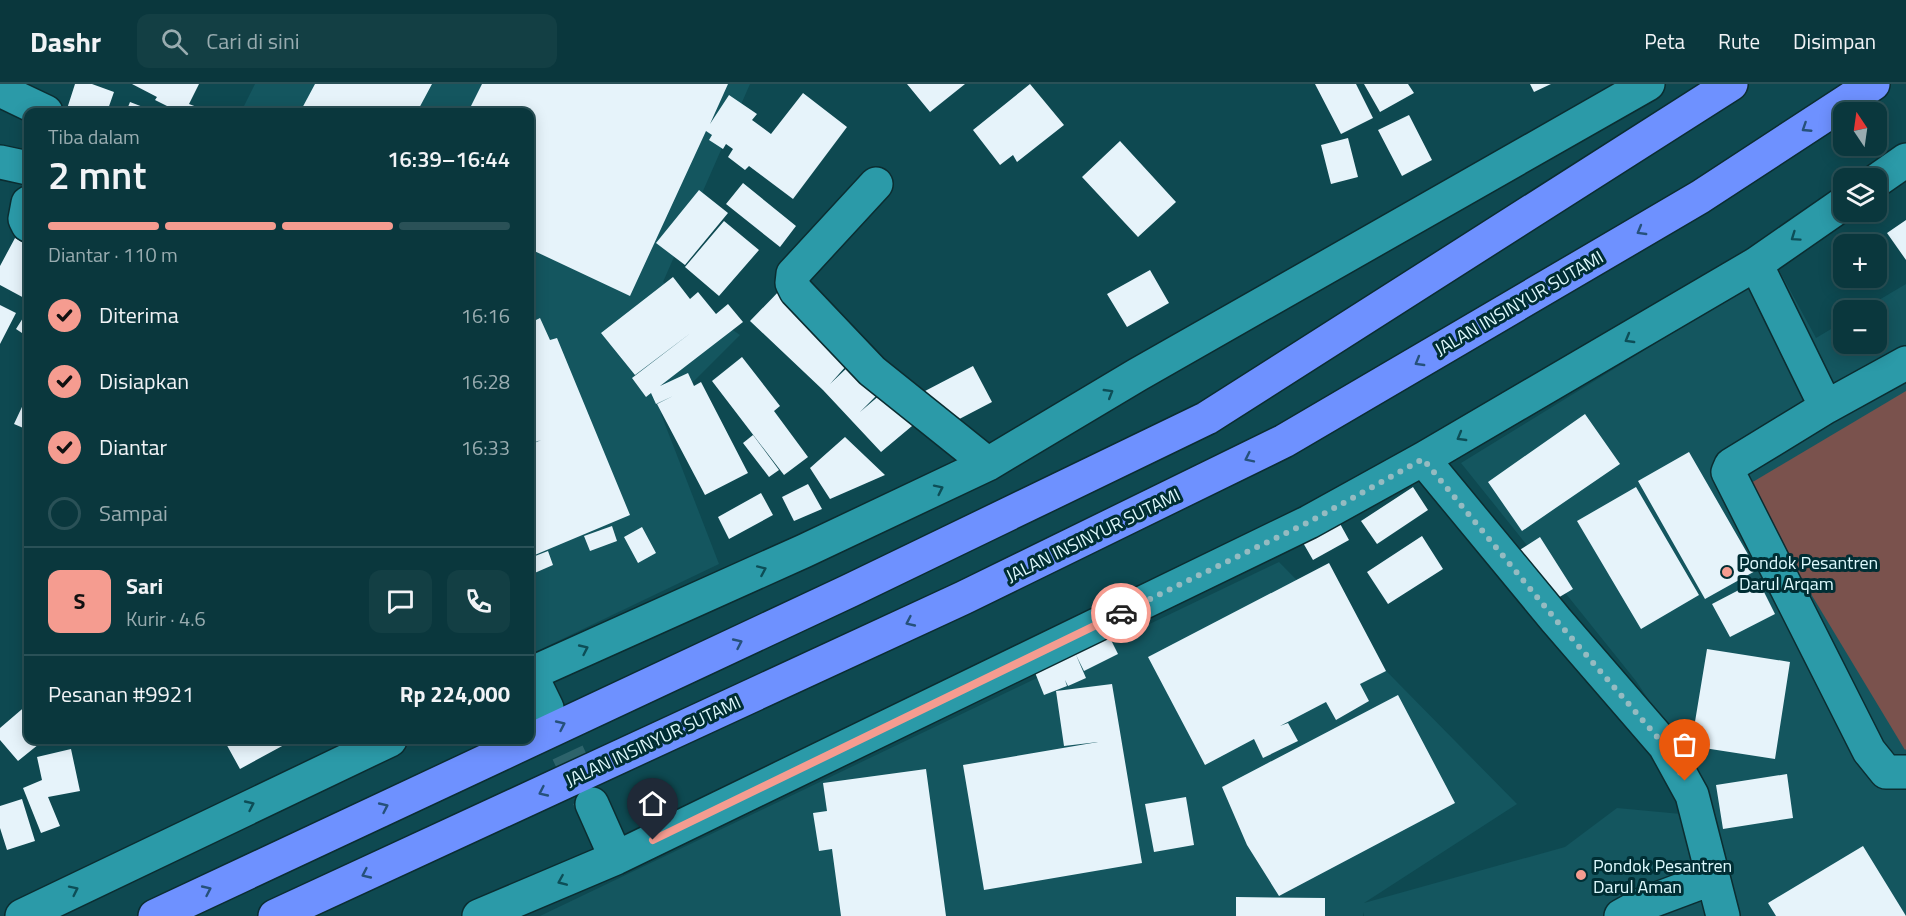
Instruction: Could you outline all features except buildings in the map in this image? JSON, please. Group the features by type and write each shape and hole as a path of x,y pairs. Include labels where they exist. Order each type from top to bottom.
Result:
{"highway":[{"path":"534,739 849,591 1207,418 1731,84"},
{"name":"JALAN INSINYUR SUTAMI","path":"276,916 963,598 1284,441 1700,197 1873,84"},
{"path":"155,916 522,744"}],"street":[{"path":"534,672 814,546 988,464 1137,375 1648,84"},
{"path":"0,90 38,108"},
{"path":"1887,173 1906,160"},
{"path":"0,162 24,167"},
{"path":"876,184 793,274 792,283 796,291 872,371 988,464"},
{"path":"478,916 616,858 1309,522 1423,459 1756,264 1833,212"},
{"path":"1756,264 1826,407"},
{"path":"1906,363 1826,407 1731,465 1728,476 1869,751 1886,772 1906,772"},
{"path":"1423,459 1556,620 1665,746 1692,795 1723,916"},
{"path":"534,682 547,708"},
{"path":"22,916 382,744"},
{"path":"592,804 616,858"},
{"path":"1621,916 1641,905 1713,878"}],"shaded area":[{"path":"255,84 750,84 663,282 740,335 661,414 719,564 534,653 534,108 243,108"},
{"name":"Pondok Pesantren Darul Arqam","path":"1778,268 1816,338 1833,328 1833,354 1887,354 1887,300 1879,300 1906,284 1906,916 1738,916 1699,775 1636,681 1461,463"},
{"path":"1906,391 1906,749 1905,750 1746,486"},
{"path":"1279,562 1517,804 1364,903 1565,847 1617,808 1681,814 1711,916 1364,916 1363,912 1363,916 540,916"}],"tunnel":[{"path":"547,708 590,801"}],"way so far":[{"path":"1121,613 1309,522 1423,459 1556,620 1665,746 1685,781"}],"place":[{"name":"Pondok Pesantren Darul Arqam","path":"1727,572"},
{"name":"Pondok Pesantren Darul Aman","path":"1581,875"}],"route":[{"path":"653,840 1121,613"}]}
